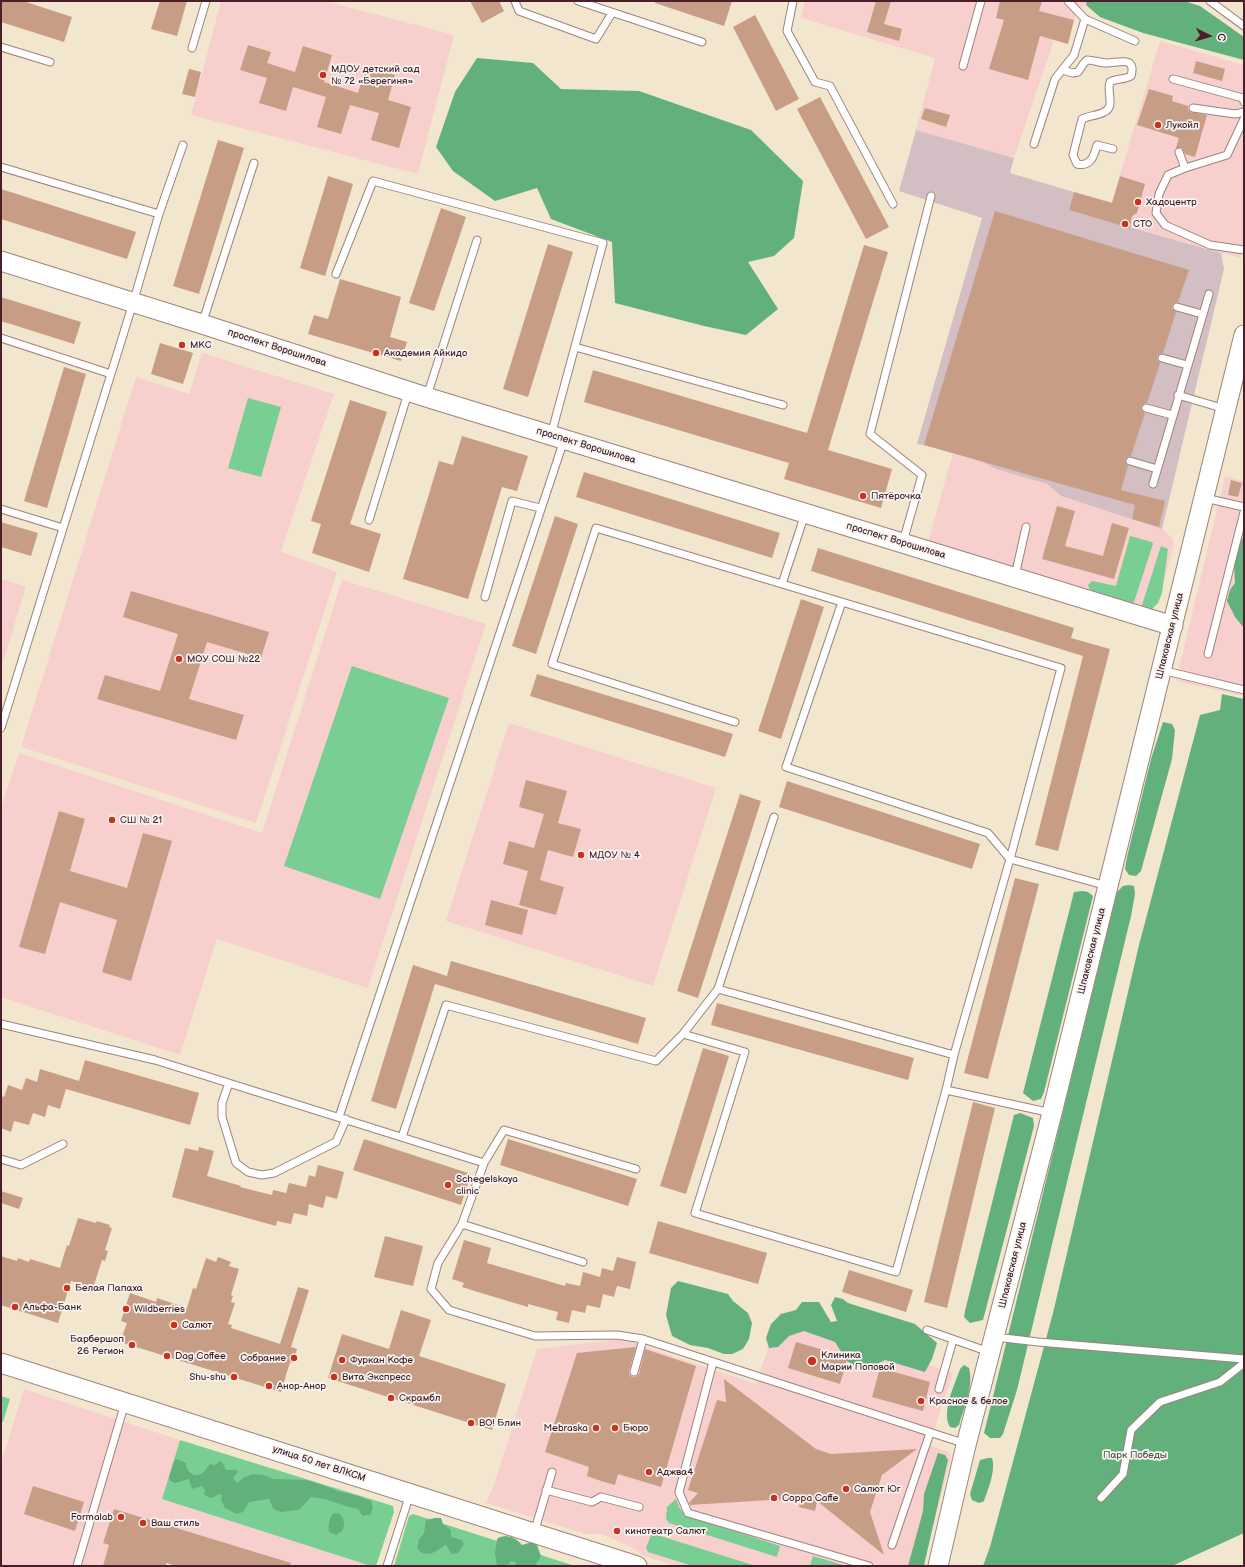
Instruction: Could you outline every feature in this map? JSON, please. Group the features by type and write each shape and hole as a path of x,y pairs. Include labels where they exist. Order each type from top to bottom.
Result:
{"street":[{"name":"проспект Ворошилова","path":"1,261 202,324 426,397 1015,576 1173,626"},
{"name":"Шпаковская улица","path":"938,1566 966,1444 1052,1113 1244,335"},
{"name":"улица 50 лет ВЛКСМ","path":"1,1363 637,1566"}],"lane":[{"path":"192,48 206,1"},
{"path":"515,1 519,11 596,39 612,13"},
{"path":"578,1 702,42"},
{"path":"794,1 787,31 815,82 830,86 893,204"},
{"path":"963,66 981,1"},
{"path":"1068,1 1086,19 1135,41"},
{"path":"1210,1 1244,26"},
{"path":"1034,144 1055,80 1074,55 1086,19"},
{"path":"1,47 50,62"},
{"path":"1062,70 1073,73 1078,72 1087,60 1103,63 1126,61 1130,65 1132,71 1131,76 1127,78 1114,79 1110,82 1108,92 1110,105 1108,110 1104,113 1089,115 1082,119 1073,155 1077,164 1083,165 1090,163 1097,145 1113,149"},
{"path":"1173,79 1242,98 1244,102"},
{"path":"1193,108 1235,114 1244,112"},
{"path":"1244,119 1227,155 1168,174 1159,194 1156,213 1165,225 1210,245 1244,250"},
{"path":"1,728 160,214 183,145"},
{"path":"1179,152 1185,168"},
{"path":"202,324 254,163"},
{"path":"1,167 160,214"},
{"path":"229,1083 222,1103 222,1117 236,1163 248,1172 262,1175 274,1173 336,1142 342,1118 540,508 558,437 575,347 603,243 373,180 336,274"},
{"path":"903,542 922,475 870,434 931,196"},
{"path":"426,397 477,240"},
{"path":"1153,484 1172,415 1209,294"},
{"path":"1177,306 1202,314"},
{"path":"1,338 111,374"},
{"path":"575,347 784,405"},
{"path":"1162,358 1187,365"},
{"path":"369,520 409,391"},
{"path":"1178,395 1226,409"},
{"path":"1146,408 1172,415"},
{"path":"1130,460 1157,469"},
{"path":"1203,497 1244,507"},
{"path":"486,597 512,501 540,508"},
{"path":"1,508 63,528"},
{"path":"1208,654 1244,512"},
{"path":"782,584 805,513"},
{"path":"1015,576 1026,527"},
{"path":"683,1034 745,1052 695,1213 896,1272 946,1090 954,1055 1010,859 1061,668 596,528 552,664 735,722"},
{"path":"842,602 786,767 988,833 1010,859 1108,886"},
{"path":"1162,670 1244,690"},
{"path":"402,1137 446,1005 656,1061 683,1034 718,989 774,817"},
{"path":"718,989 954,1055"},
{"path":"1,1024 155,1060 484,1163"},
{"path":"946,1090 1052,1113"},
{"path":"636,1169 504,1130 484,1163 462,1224 438,1263 431,1289 449,1310 535,1336 617,1335 643,1339 930,1434 966,1444"},
{"path":"1,1159 21,1165 63,1144"},
{"path":"462,1224 583,1262"},
{"path":"927,1330 953,1340 992,1345 1050,1343 1244,1359"},
{"path":"634,1372 643,1339"},
{"path":"939,1389 953,1340"},
{"path":"713,1362 679,1492 688,1513 869,1566"},
{"path":"1102,1498 1123,1474 1131,1430 1160,1402 1220,1382 1244,1363"},
{"path":"77,1566 126,1402"},
{"path":"892,1545 930,1434"},
{"path":"534,1533 552,1472"},
{"path":"546,1490 592,1502 601,1497 639,1507"},
{"path":"387,1566 410,1493"}],"shaded area":[{"name":"МДОУ детский сад № 72 «Берегиня»","path":"221,1 325,1 454,35 418,174 191,115"},
{"path":"805,1 1087,1 1087,3 1079,9 1074,20 1053,15 1047,38 1054,40 1014,158 916,130 935,58 801,18"},
{"path":"1160,41 1244,65 1244,249 1240,258 1069,210 1074,192 1112,202"},
{"path":"916,130 1014,158 1010,173 1074,192 1069,210 1221,253 1224,269 1162,529 1061,496 1047,484 996,469 979,460 917,444 982,218 899,191"},
{"name":"МОУ СОШ №22","path":"202,353 334,394 281,552 337,572 256,823 21,747 136,377 189,394"},
{"path":"953,453 979,460 996,469 1047,484 1061,496 1162,529 1172,538 1174,545 1158,603 1152,609 1147,609 928,542"},
{"path":"1225,476 1244,481 1244,696 1176,681"},
{"path":"1,579 26,587 1,668"},
{"name":"СШ № 21","path":"342,580 486,624 368,988 217,939 180,1055 1,997 1,808 19,753 262,833"},
{"name":"МДОУ № 4","path":"509,723 716,788 653,986 446,921"},
{"path":"780,1312 953,1373 929,1445 948,1452 951,1457 923,1566 677,1566 641,1555 635,1549 602,1534 586,1534 486,1503 494,1485 537,1349 622,1339 756,1384"},
{"path":"24,1389 180,1440 162,1499 371,1566 177,1566 110,1545 104,1566 1,1566 1,1456 3,1457"}],"green space":[{"path":"1087,1 1184,1 1200,6 1244,37 1244,60 1143,33 1100,17 1086,5"},
{"path":"477,58 533,63 561,89 639,91 751,130 803,181 794,238 774,256 748,262 778,309 746,335 704,326 615,303 612,242 551,219 537,188 495,201 453,171 436,147 455,92"},
{"path":"248,398 281,407 261,477 228,468"},
{"path":"1130,536 1152,542 1153,544 1134,602 1132,603 1091,590 1088,585 1092,581 1116,586"},
{"path":"1244,536 1244,628 1235,617 1227,601 1230,590 1235,583 1234,563 1237,547"},
{"path":"1161,546 1168,549 1162,593 1158,603 1152,609 1141,608"},
{"path":"352,666 449,698 380,899 284,866"},
{"name":"Парк Победы","path":"1222,694 1244,699 1244,1533 1172,1566 983,1566 990,1547 1053,1313 1139,945 1200,715 1220,710"},
{"path":"1163,722 1172,724 1175,730 1172,759 1141,871 1136,876 1129,875 1125,869 1127,857 1151,759"},
{"path":"1123,886 1134,886 1135,894 1131,916 1017,1390 1003,1434 1000,1438 990,1438 984,1433 1117,892"},
{"path":"1074,892 1088,892 1093,896 1044,1092 1041,1099 1033,1101 1023,1093"},
{"path":"1020,1113 1033,1118 1034,1126 983,1320 970,1323 964,1317 965,1311 1014,1115"},
{"path":"678,1281 728,1294 733,1301 748,1313 752,1323 749,1339 743,1349 732,1354 724,1354 708,1348 690,1345 672,1336 666,1315 671,1288"},
{"path":"835,1297 843,1299 848,1303 915,1324 937,1343 932,1359 925,1372 885,1360 863,1371 847,1361 835,1342 804,1331 789,1336 778,1347 769,1348 766,1338 771,1324 781,1314 796,1310 802,1302 819,1302 831,1322 837,1321 831,1305"},
{"path":"964,1365 969,1368 969,1389 959,1425 955,1428 950,1427 948,1421 948,1406 960,1369"},
{"path":"1,1396 10,1399 3,1422 1,1422"},
{"path":"180,1440 393,1506 394,1512 376,1566 371,1566 162,1499"},
{"path":"938,1453 945,1455 948,1460 924,1566 908,1566 923,1511 924,1494"},
{"path":"992,1458 992,1474 984,1501 979,1503 972,1500 970,1494 980,1460"},
{"path":"177,1459 186,1463 187,1469 190,1473 195,1475 205,1471 210,1464 215,1465 220,1461 226,1470 238,1471 233,1478 237,1483 243,1478 253,1474 264,1475 273,1479 307,1480 371,1501 373,1507 371,1514 363,1516 358,1509 324,1499 311,1497 299,1510 281,1512 273,1508 269,1499 249,1502 243,1512 237,1514 225,1508 221,1500 222,1495 219,1494 212,1498 208,1497 204,1494 205,1490 202,1486 192,1489 189,1479 175,1483 170,1481 169,1477 174,1461"},
{"path":"676,1499 679,1507 685,1515 780,1546 777,1557 669,1523 666,1519 667,1507"},
{"path":"333,1513 340,1514 344,1523 342,1531 336,1535 329,1532 329,1522"},
{"path":"413,1514 575,1566 394,1566 409,1516"},
{"path":"441,1518 443,1524 451,1530 451,1537 462,1540 464,1544 458,1553 451,1554 446,1544 435,1552 428,1554 420,1552 417,1548 419,1540 424,1533 426,1520"},
{"path":"654,1534 756,1566 693,1566 648,1552 646,1548 651,1535"},
{"path":"506,1536 515,1539 522,1545 532,1542 537,1545 541,1556 535,1566 515,1566 516,1562 511,1561 507,1566 497,1566 495,1553 497,1539"},
{"path":"813,1556 846,1566 810,1566"}],"building":[{"path":"1,1 23,1 72,17 64,42 1,22"},
{"path":"160,1 187,1 177,36 151,29"},
{"path":"470,1 499,1 504,11 482,23"},
{"path":"655,1 732,1 724,26 655,3"},
{"path":"876,1 891,1 884,24 902,29 899,41 867,32"},
{"path":"1000,1 1042,1 1039,11 1074,20 1068,44 1040,36 1028,80 989,69 1004,20 996,18"},
{"path":"755,15 799,99 776,111 733,27"},
{"path":"248,45 271,52 267,63 295,72 303,46 332,55 324,82 358,93 366,66 395,75 388,100 411,107 399,148 371,140 379,113 350,105 341,134 317,127 326,97 293,87 286,111 259,103 267,78 240,70"},
{"path":"1196,61 1225,69 1222,81 1193,73"},
{"path":"189,69 201,72 195,97 182,94"},
{"path":"1149,89 1173,96 1172,101 1188,106 1190,112 1207,115 1195,157 1185,154 1182,148 1176,148 1179,138 1137,125"},
{"path":"820,97 889,227 866,239 797,109"},
{"path":"925,108 950,115 946,127 921,119"},
{"path":"218,140 244,148 199,294 173,286"},
{"path":"328,176 353,184 325,276 300,268"},
{"path":"1120,176 1145,184 1137,213 1132,216 1130,228 1069,210 1074,192 1112,203"},
{"path":"1,189 136,232 127,259 1,219"},
{"path":"441,208 466,217 434,311 409,303"},
{"path":"995,211 1189,270 1178,302 1175,302 1172,305 1172,309 1176,312 1163,353 1157,356 1157,360 1160,363 1147,403 1144,403 1141,406 1141,410 1145,413 1131,456 1127,457 1125,460 1128,466 1121,490 1165,501 1159,527 1132,519 1135,505 924,445"},
{"path":"548,244 573,252 528,397 503,389"},
{"path":"864,245 888,252 828,450 892,469 881,508 784,479 789,463 584,402 593,370 807,433"},
{"path":"340,279 401,297 390,337 407,342 401,361 308,334 314,315 328,319"},
{"path":"1,297 81,322 74,344 1,321"},
{"path":"160,343 193,353 183,384 151,374"},
{"path":"64,367 86,374 47,508 24,501"},
{"path":"350,400 387,412 350,524 381,534 369,572 312,553 321,524 311,521"},
{"path":"462,436 528,456 517,491 502,487 468,599 403,579 439,461 453,465"},
{"path":"584,472 780,533 772,558 576,497"},
{"path":"1231,480 1242,483 1238,497 1228,495"},
{"path":"1057,506 1075,511 1065,546 1103,556 1112,523 1129,528 1114,579 1042,559"},
{"path":"555,516 578,524 536,654 512,646"},
{"path":"1,522 38,533 31,556 1,547"},
{"path":"818,548 1074,628 1071,638 1110,649 1058,851 1035,845 1083,656 811,571"},
{"path":"131,591 269,632 261,658 207,642 189,699 244,715 236,740 97,699 105,675 160,691 178,634 123,617"},
{"path":"801,599 824,607 781,739 758,731"},
{"path":"537,674 733,734 725,757 530,696"},
{"name":"МДОУ № 4","path":"526,780 567,791 558,823 581,829 573,857 548,850 540,880 564,887 556,915 519,905 528,871 503,864 509,841 534,848 544,814 519,807"},
{"path":"787,781 980,844 972,869 779,807"},
{"path":"740,794 761,801 698,998 677,991"},
{"path":"59,811 85,819 70,871 127,888 143,833 172,841 131,981 102,972 117,920 60,902 45,954 19,947"},
{"path":"1015,878 1039,884 988,1079 964,1073"},
{"path":"491,900 528,910 522,935 485,925"},
{"path":"451,961 646,1018 638,1044 435,984 396,1109 371,1101 413,965 447,976"},
{"path":"717,1003 914,1058 908,1080 711,1025"},
{"path":"703,1048 729,1056 686,1194 660,1186"},
{"path":"85,1060 199,1093 190,1125 66,1089 60,1109 48,1105 45,1117 33,1113 29,1125 14,1121 11,1132 1,1128 1,1096 4,1097 8,1085 22,1090 26,1078 37,1082 40,1069 79,1081"},
{"path":"973,1102 995,1108 947,1308 924,1302"},
{"path":"364,1139 471,1174 461,1205 353,1170"},
{"path":"508,1139 637,1179 628,1206 500,1165"},
{"path":"199,1147 214,1151 207,1176 241,1186 240,1187 272,1195 273,1190 286,1193 289,1183 306,1187 309,1175 315,1177 318,1165 344,1172 337,1199 326,1196 323,1208 309,1204 307,1216 294,1213 291,1224 277,1221 276,1226 172,1197 185,1148 198,1151"},
{"path":"1,1191 23,1198 19,1209 1,1203"},
{"path":"78,1218 96,1223 97,1221 110,1225 109,1227 112,1228 105,1250 108,1251 105,1261 102,1260 94,1285 89,1284 88,1286 71,1281 58,1323 1,1305 1,1256 17,1261 18,1258 29,1262 30,1259 60,1268 67,1245 69,1246"},
{"path":"658,1221 767,1253 758,1284 649,1253"},
{"path":"385,1236 423,1246 413,1286 374,1277"},
{"path":"464,1240 491,1248 487,1263 565,1286 566,1283 580,1286 583,1272 600,1277 602,1268 613,1271 617,1257 636,1262 630,1289 617,1286 614,1297 603,1294 600,1308 587,1305 585,1313 572,1310 569,1323 556,1320 558,1312 528,1304 528,1307 462,1287 464,1283 452,1279"},
{"name":"Салют","path":"218,1257 231,1262 229,1266 239,1269 231,1295 233,1296 231,1302 235,1303 228,1324 232,1325 231,1328 280,1344 298,1287 309,1290 291,1347 297,1349 293,1363 290,1362 281,1392 120,1342 127,1323 121,1321 130,1293 156,1302 157,1298 187,1308 193,1288 196,1289 206,1258 216,1262"},
{"path":"849,1270 913,1290 906,1312 842,1292"},
{"path":"401,1310 431,1320 419,1356 506,1384 492,1430 328,1378 342,1334 389,1349"},
{"path":"796,1342 848,1357 840,1384 788,1368"},
{"name":"Бюро","path":"636,1347 629,1371 629,1374 632,1377 636,1377 639,1374 645,1349 696,1366 661,1487 618,1474 615,1485 601,1481 587,1476 589,1467 545,1452 577,1353"},
{"path":"880,1368 930,1382 923,1411 872,1397"},
{"path":"724,1379 816,1449 831,1454 917,1449 882,1475 870,1512 884,1555 817,1501 815,1511 799,1507 801,1498 690,1505 689,1503 698,1493 688,1490 717,1400 726,1402"},
{"path":"33,1486 84,1502 75,1531 24,1514"},
{"path":"114,1509 291,1563 290,1566 177,1566 166,1563 166,1566 103,1566 109,1545 103,1543"}],"place":[{"name":"МДОУ детский сад № 72 «Берегиня»","path":"323,75"},
{"name":"Лукойл","path":"1158,125"},
{"name":"Хадоцентр","path":"1138,202"},
{"name":"СТО","path":"1125,224"},
{"name":"МКС","path":"182,345"},
{"name":"Академия Айкидо","path":"376,353"},
{"name":"Пятёрочка","path":"863,496"},
{"name":"МОУ СОШ №22","path":"179,659"},
{"name":"СШ № 21","path":"112,820"},
{"name":"МДОУ № 4","path":"581,855"},
{"name":"Schegelskaya clinic","path":"448,1185"},
{"name":"Белая Папаха","path":"67,1288"},
{"name":"Альфа-Банк","path":"15,1307"},
{"name":"Wildberries","path":"126,1309"},
{"name":"Салют","path":"174,1325"},
{"name":"Барбершоп 26 Регион","path":"132,1345"},
{"name":"Dag Coffee","path":"167,1356"},
{"name":"Собрание","path":"294,1358"},
{"name":"Фуркан Кофе","path":"342,1360"},
{"name":"Клиника Марии Поповой","path":"812,1361"},
{"name":"Shu-shu","path":"234,1377"},
{"name":"Вита Экспресс","path":"334,1377"},
{"name":"Анор-Анор","path":"269,1386"},
{"name":"Скрамбл","path":"391,1398"},
{"name":"Красное & белое","path":"921,1401"},
{"name":"ВО! Блин","path":"471,1423"},
{"name":"Mebraska","path":"596,1428"},
{"name":"Бюро","path":"615,1428"},
{"name":"Аджва4","path":"649,1472"},
{"name":"Салют Юг","path":"846,1489"},
{"name":"Coppa Caffe","path":"774,1498"},
{"name":"Formalab","path":"121,1517"},
{"name":"Ваш стиль","path":"143,1523"},
{"name":"кинотеатр Салют","path":"617,1531"}]}
